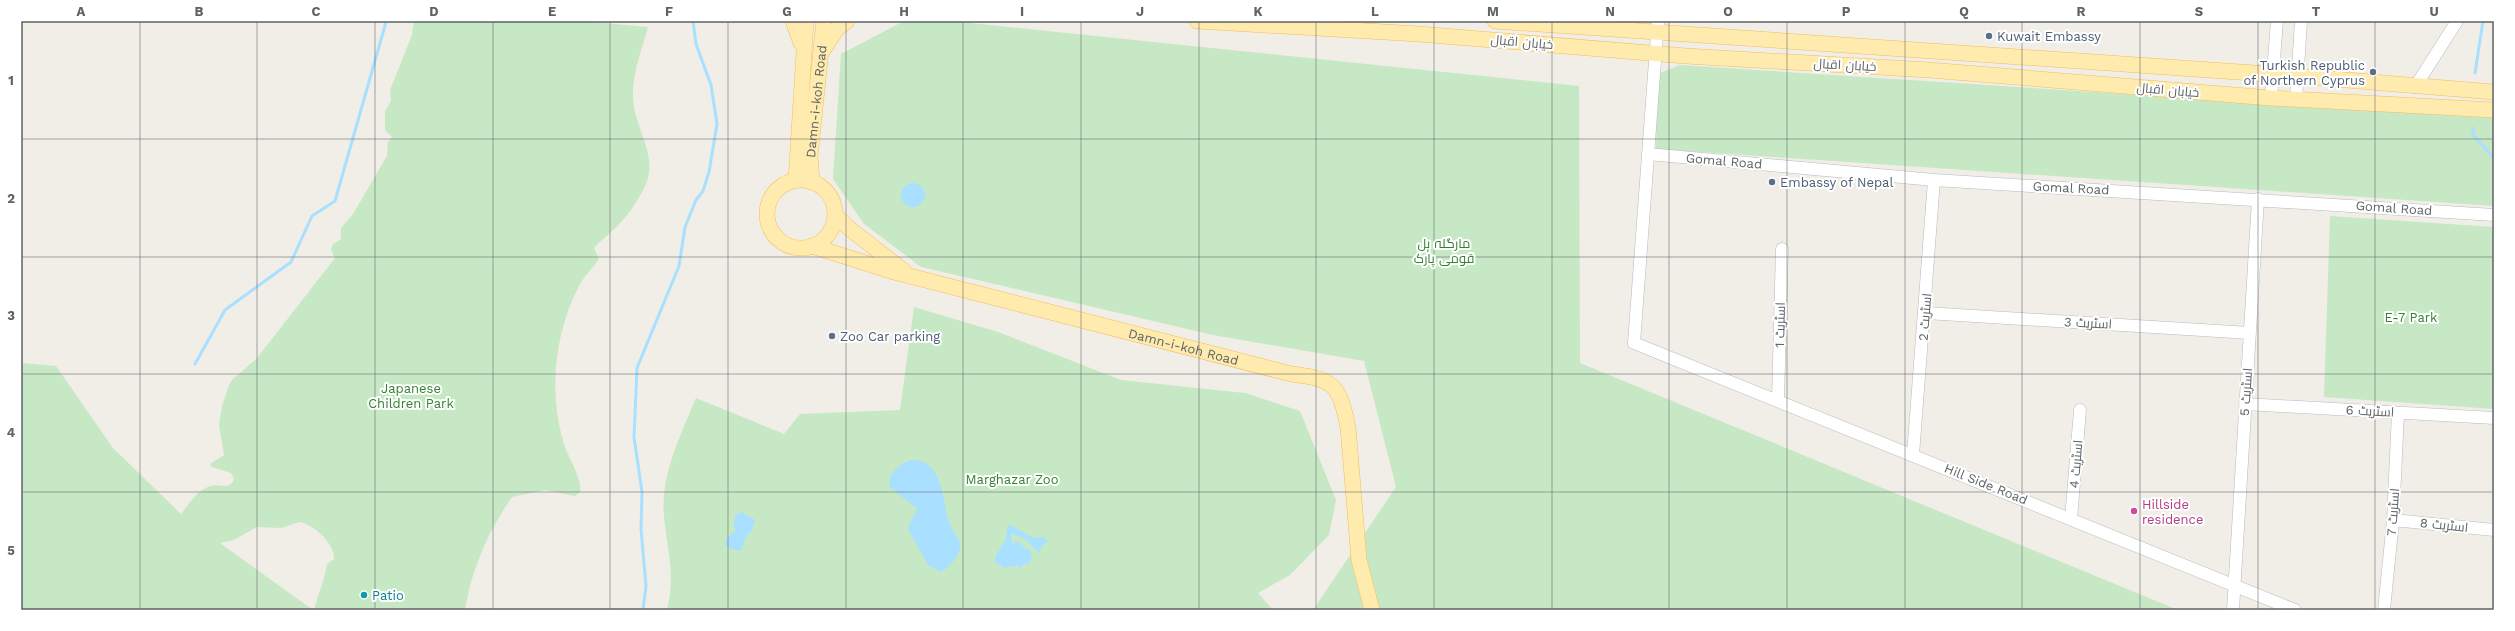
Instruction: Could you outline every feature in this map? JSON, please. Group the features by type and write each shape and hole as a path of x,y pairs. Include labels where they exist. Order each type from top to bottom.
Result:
{"main road":[{"path":"793,21 804,56"},
{"name":"Damn-i-koh Road","path":"796,180 806,21"},
{"name":"Damn-i-koh Road","path":"812,182 810,157 824,21"},
{"path":"820,54 837,29 847,21"},
{"name":"خیابان اقبال","path":"1197,21 1419,34 1655,53 1929,70 2271,98 2494,110"},
{"name":"خیابان اقبال","path":"1495,21 1658,26 2274,76 2297,76 2494,92"},
{"path":"796,180 812,182 822,187 829,194 834,204 835,214 828,234 812,246 798,248 784,244 773,234 768,223 767,212 769,200 780,187 796,180"},
{"path":"835,214 850,229 910,275"},
{"name":"Damn-i-koh Road","path":"812,246 910,275 1291,374 1320,378 1331,384 1344,408 1348,427 1359,560 1372,610"}],"street":[{"path":"2271,98 2274,76 2277,21"},
{"path":"2296,99 2301,21"},
{"path":"2415,86 2457,21"},
{"path":"1648,154 1658,26"},
{"name":"Gomal Road","path":"1648,154 1934,180 2258,199 2494,215"},
{"name":"Hill Side Road","path":"1648,154 1634,343 2295,610"},
{"name":"اسٹریٹ 2","path":"1913,455 1926,313 1934,180"},
{"name":"اسٹریٹ 5","path":"2233,610 2258,199"},
{"name":"اسٹریٹ 1","path":"1778,400 1782,249"},
{"name":"اسٹریٹ 3","path":"1926,313 2250,333"},
{"name":"اسٹریٹ 6","path":"2245,404 2494,418"},
{"name":"اسٹریٹ 4","path":"2071,519 2080,410"},
{"name":"اسٹریٹ 7","path":"2384,610 2393,520 2398,413"},
{"name":"اسٹریٹ 8","path":"2393,520 2494,530"}],"green space":[{"name":"Japanese Children Park","path":"414,21 581,21 648,27 638,62 633,89 634,109 649,162 649,173 646,184 640,197 627,216 594,248 599,259 579,286 564,324 559,344 555,386 556,407 565,447 578,476 580,492 575,496 545,490 512,497 496,523 476,565 465,610 314,610 325,576 327,564 334,559 333,553 327,541 317,531 299,522 281,528 257,527 234,540 220,543 313,610 21,610 21,363 56,366 113,448 181,514 193,498 205,488 213,485 230,485 234,479 231,473 212,467 210,464 224,455 219,425 222,406 229,385 233,379 257,358 335,258 331,250 333,244 341,239 341,228 353,214 387,156 388,142 392,137 385,130 385,111 391,101 390,90 412,35"},
{"name":"مارگلہ ہل قومی پارک","path":"904,21 951,21 1579,86 1580,363 2178,610 1313,610 1396,487 1364,361 1213,335 921,267 864,224 833,179 841,54"},
{"path":"1680,65 2494,118 2494,206 1656,149 1657,92 1660,73"},
{"name":"E-7 Park","path":"2330,216 2494,227 2494,409 2324,397"},
{"name":"Marghazar Zoo","path":"914,307 998,332 1121,380 1245,393 1300,411 1336,500 1329,535 1290,575 1258,593 1273,610 667,610 670,597 671,573 664,516 665,486 668,471 678,441 696,398 784,434 800,414 900,410"}],"water":[{"path":"913,183 918,184 924,190 924,200 918,206 913,207 908,206 902,200 901,195 902,190 908,184"},
{"path":"910,460 921,461 929,466 935,473 940,482 950,525 960,544 958,555 950,565 941,572 928,565 909,531 909,525 917,509 890,487 889,482 894,470"},
{"path":"742,512 755,520 752,531 746,536 741,551 732,549 725,545 726,539 736,530 733,524 736,515"},
{"path":"1010,525 1034,538 1044,537 1048,541 1042,546 1039,553 1026,540 1011,533 1012,544 1018,541 1026,549 1030,549 1032,559 1028,564 1023,564 1022,569 1018,565 1004,568 995,562 996,555 1006,539 1007,528"}],"waterway":[{"path":"643,610 646,586 641,529 642,492 634,437 637,368 679,266 685,227 696,200 703,191 709,172 717,124 711,85 696,44 693,21"},
{"path":"2475,73 2483,21"},
{"path":"195,364 225,310 291,262 312,216 335,201 386,22"},
{"path":"2473,128 2473,135 2494,158"}],"place":[{"name":"Kuwait Embassy","path":"1989,36"},
{"name":"Turkish Republic of Northern Cyprus","path":"2373,72"},
{"name":"Embassy of Nepal","path":"1772,182"},
{"name":"Zoo Car parking","path":"832,336"},
{"name":"Hillside residence","path":"2134,511"},
{"name":"Patio","path":"364,595"}]}
